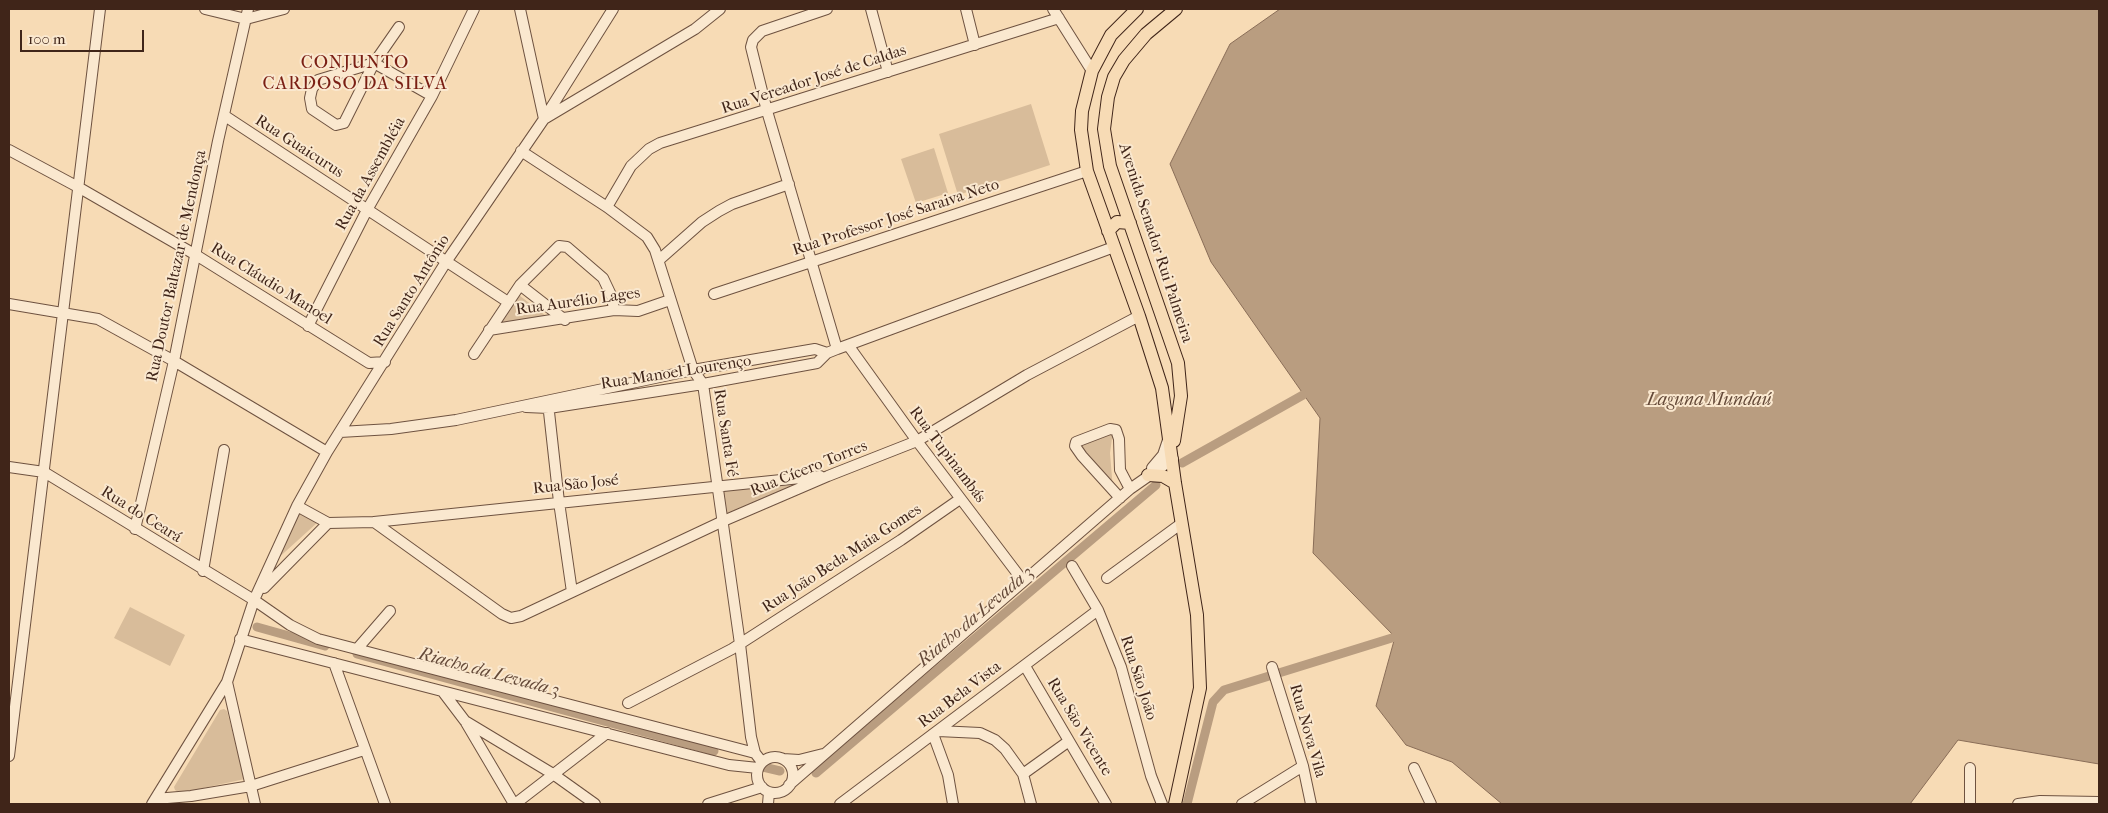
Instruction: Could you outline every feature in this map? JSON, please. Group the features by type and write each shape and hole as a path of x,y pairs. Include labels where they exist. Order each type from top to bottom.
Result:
{"main road":[{"name":"Avenida Senador Rui Palmeira","path":"1138,9 1111,35 1092,71 1082,111 1081,130 1087,172 1139,316 1162,388 1175,483 1197,615 1200,688 1175,804"},
{"name":"Avenida Senador Rui Palmeira","path":"1172,455 1181,396 1179,368 1122,203 1106,148 1104,129 1108,97 1114,77 1134,47 1176,9"},
{"path":"1100,210 1112,210 1122,203"},
{"path":"1108,230 1117,222 1130,223"},
{"path":"1144,478 1163,476 1175,483"}],"street":[{"path":"9,756 100,9"},
{"path":"205,9 247,14 284,9"},
{"name":"Rua da Assembléia","path":"308,326 368,210 432,96 474,9"},
{"path":"520,9 544,119 695,29 720,9"},
{"name":"Rua Santo Antônio","path":"227,682 240,639 256,597 298,506 327,452 446,262 544,119 613,9"},
{"path":"827,9 782,23 762,32 752,43 752,55 837,349"},
{"path":"871,9 888,72"},
{"path":"966,9 975,44"},
{"path":"1053,9 1092,71"},
{"name":"Rua Doutor Baltazar de Mendonça","path":"135,528 174,361 218,141 247,14"},
{"name":"Rua Vereador José de Caldas","path":"607,207 631,166 649,149 1059,18"},
{"path":"399,27 374,63 344,123 336,125 317,113 310,103 312,89 315,84 343,72 374,63 432,96"},
{"path":"558,97 559,104 566,106"},
{"name":"Rua Guaicurus","path":"225,116 508,302"},
{"name":"Rua Cláudio Manoel","path":"9,150 78,187 196,255 369,363"},
{"name":"Rua Santa Fé","path":"521,151 607,207 647,237 658,260 693,370 702,384 755,753"},
{"name":"Rua Professor José Saraiva Neto","path":"714,294 1087,172"},
{"path":"658,260 702,222 719,211 732,204 789,184"},
{"path":"76,201 85,193 90,194"},
{"path":"474,354 520,285 552,251 563,245 603,278 612,297 614,310"},
{"name":"Rua Manoel Lourenço","path":"340,432 391,429 526,407 702,384 817,363 827,353 837,349 1114,247"},
{"path":"520,285 565,320"},
{"name":"Rua Aurélio Lages","path":"489,330 565,320 614,310 638,311 670,300"},
{"path":"9,304 98,319 174,361 327,452"},
{"name":"Rua Cícero Torres","path":"374,522 502,614 511,618 521,616 721,522 828,476 917,441 1027,375 1139,316"},
{"name":"Rua Tupinambás","path":"848,345 917,441 1023,582"},
{"name":"Rua Manoel Lourenço","path":"549,404 693,370 815,349 827,353"},
{"path":"375,377 369,363 385,362"},
{"path":"549,404 559,502 572,592"},
{"path":"1120,498 1082,456 1075,446 1076,442 1110,429 1116,430 1119,439 1120,470 1130,489"},
{"path":"1144,478 1163,455 1169,436"},
{"path":"203,571 224,450"},
{"path":"708,804 765,789 780,792 1130,489 1172,455"},
{"name":"Rua do Ceará","path":"9,467 44,472 203,571 256,597 303,633 357,649 755,753"},
{"name":"Rua São José","path":"328,523 374,522 717,485 828,476"},
{"name":"Rua João Beda Maia Gomes","path":"628,703 740,644 901,540 960,498"},
{"path":"256,597 328,523 298,506"},
{"path":"1107,578 1182,523"},
{"name":"Rua São João","path":"1072,566 1098,610 1121,667 1151,776 1162,804"},
{"name":"Rua Bela Vista","path":"840,804 1098,610"},
{"path":"357,649 390,611"},
{"path":"240,639 729,765 760,765 772,757 799,760 826,753"},
{"path":"334,663 385,804"},
{"name":"Rua São Vicente","path":"1025,666 1106,804"},
{"name":"Rua Nova Vila","path":"1273,672 1303,766 1311,804"},
{"path":"227,682 255,804"},
{"path":"154,801 227,682"},
{"path":"443,692 465,722 515,804 607,734"},
{"path":"465,722 553,774 596,804"},
{"path":"953,804 948,775 936,733 988,735 1005,749 1023,774 1031,804"},
{"path":"1023,774 1069,741"},
{"path":"154,801 190,800 251,786 364,750"},
{"path":"755,753 760,765 758,778 765,789 768,804"},
{"path":"783,759 788,763 793,774 789,785"},
{"path":"1242,804 1303,766"},
{"path":"1414,768 1431,804"},
{"path":"1970,768 1970,804"},
{"path":"2021,803 2099,802"}],"shaded area":[{"path":"1031,104 1050,165 958,195 939,134"},
{"path":"934,148 948,193 916,203 901,159"},
{"path":"515,292 546,316 491,325"},
{"path":"1113,431 1110,453 1113,490 1074,446"},
{"path":"809,480 726,517 721,487"},
{"path":"296,509 318,522 264,571"},
{"path":"130,607 185,635 170,666 114,638"},
{"path":"224,709 227,711 245,779 180,793 174,787 220,710"}],"water":[{"name":"Laguna Mundaú","path":"1280,9 2099,9 2099,764 1958,740 1910,804 1502,804 1452,762 1406,745 1376,706 1395,637 1313,553 1320,418 1211,262 1170,164 1230,44"}],"waterway":[{"name":"Riacho da Levada 3","path":"1182,463 1303,395"},
{"name":"Riacho da Levada 3","path":"816,773 1156,485"},
{"name":"Riacho da Levada 3","path":"257,627 325,646"},
{"path":"1187,804 1213,702 1224,690 1395,637"},
{"name":"Riacho da Levada 3","path":"357,654 714,751"},
{"name":"Riacho da Levada 3","path":"763,767 780,771"}],"district":[{"name":"CONJUNTO CARDOSO DA SILVA","path":"355,74"}]}
